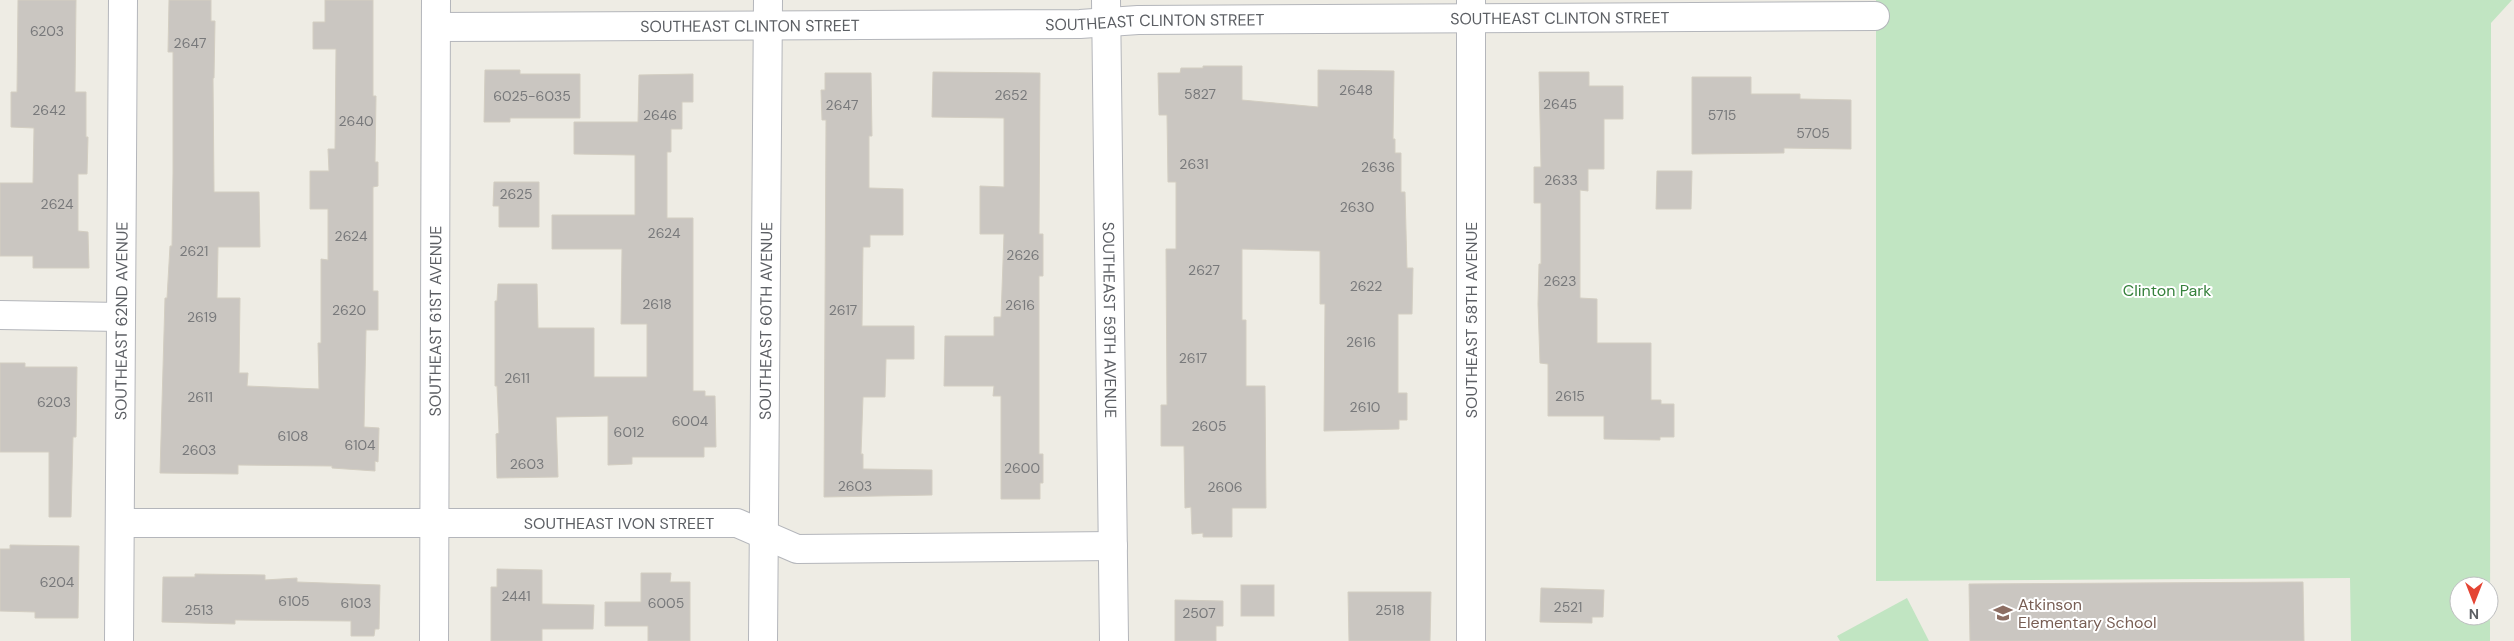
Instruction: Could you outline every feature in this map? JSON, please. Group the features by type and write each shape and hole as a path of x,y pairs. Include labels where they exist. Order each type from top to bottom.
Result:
{"street":[{"name":"SOUTHEAST 62ND AVENUE","path":"119,641 123,0"},
{"name":"SOUTHEAST 61ST AVENUE","path":"434,641 436,0"},
{"name":"SOUTHEAST CLINTON STREET","path":"436,27 768,12 1070,24 1106,10 1471,9 1874,16"},
{"name":"SOUTHEAST 58TH AVENUE","path":"1471,9 1471,641"},
{"name":"SOUTHEAST 59TH AVENUE","path":"1106,10 1114,641"},
{"name":"SOUTHEAST 60TH AVENUE","path":"764,641 768,12"},
{"path":"0,315 121,316"},
{"name":"SOUTHEAST IVON STREET","path":"120,523 737,523 797,549 1113,546"}],"green space":[{"name":"Clinton Park","path":"1876,0 2512,0 2491,23 2490,576 2449,576 2449,626 2490,626 2490,641 2351,641 2350,578 1876,581"},
{"path":"1907,598 1929,641 1840,641 1837,636"}],"building":[{"path":"18,0 76,0 75,92 86,92 86,137 88,137 87,174 78,174 78,231 88,232 89,268 33,268 33,256 0,256 0,183 33,183 34,128 11,127 11,92 17,92"},
{"path":"169,0 211,0 211,21 215,21 213,78 214,192 259,192 260,247 218,247 217,298 240,298 239,373 248,373 247,386 319,389 318,343 321,343 321,259 328,260 328,209 310,209 310,171 329,171 328,149 335,149 336,49 313,49 313,22 325,22 325,0 373,0 373,96 376,96 375,162 378,162 378,186 373,187 373,291 378,291 378,330 366,330 364,427 379,428 378,462 375,461 375,471 332,468 332,466 238,465 238,474 160,473 165,298 167,298 170,246 172,246 173,52 168,52"},
{"path":"1203,66 1242,66 1242,100 1318,107 1318,70 1394,71 1393,139 1395,139 1395,153 1401,153 1401,192 1405,192 1407,268 1413,268 1412,314 1398,314 1398,393 1407,393 1407,420 1399,420 1399,429 1324,431 1325,304 1320,304 1320,251 1242,249 1242,320 1246,320 1246,386 1265,386 1266,508 1232,508 1232,537 1203,537 1203,533 1192,534 1191,507 1185,508 1184,446 1161,446 1161,405 1167,405 1166,249 1176,249 1176,182 1168,182 1167,115 1159,115 1158,73 1180,73 1181,68 1203,68"},
{"path":"485,70 520,70 520,74 580,74 580,118 510,118 510,122 484,122"},
{"path":"933,72 1040,73 1039,234 1043,234 1043,276 1039,276 1039,454 1043,454 1043,483 1040,483 1040,499 1001,499 1001,396 993,396 994,386 944,386 945,336 994,336 994,317 1001,317 1004,234 980,234 980,186 1004,187 1004,118 932,117"},
{"path":"1539,72 1589,72 1589,86 1623,86 1623,119 1604,119 1604,169 1588,169 1588,191 1580,190 1580,298 1597,299 1597,343 1651,343 1651,400 1661,400 1661,404 1674,404 1674,437 1660,437 1660,440 1604,439 1604,416 1548,416 1548,364 1540,363 1538,304 1539,264 1541,264 1541,203 1534,203 1534,167 1541,167"},
{"path":"825,73 871,73 872,136 869,136 869,188 903,189 903,235 870,235 870,247 863,247 862,326 914,326 914,359 886,359 885,397 863,397 861,454 863,454 863,469 932,470 932,495 824,497 826,120 822,120 821,90 825,90"},
{"path":"693,74 693,102 682,102 682,129 671,129 671,152 667,152 667,218 693,218 693,391 705,391 705,396 715,396 716,447 704,447 704,457 632,457 632,464 608,465 608,416 556,417 558,477 497,478 496,434 499,433 497,386 495,386 495,301 497,301 498,284 537,284 538,328 594,328 594,377 647,377 647,324 621,324 622,249 552,249 552,215 635,215 635,155 574,154 574,122 638,122 639,75"},
{"path":"1692,77 1751,77 1751,94 1800,94 1800,99 1851,100 1851,149 1784,148 1784,153 1692,154"},
{"path":"1657,171 1692,171 1691,209 1656,209"},
{"path":"494,182 539,182 539,227 499,227 499,206 493,206"},
{"path":"0,363 25,363 25,367 77,367 76,437 73,437 71,517 49,517 49,452 0,452"},
{"path":"10,545 79,546 78,618 35,618 35,612 0,611 0,549 10,549"},
{"path":"497,569 542,570 542,604 594,605 593,629 542,629 542,641 491,641 491,587 497,587"},
{"path":"641,573 671,573 670,582 690,582 690,641 648,641 648,626 605,626 605,602 641,602"},
{"path":"195,574 265,575 265,580 297,578 297,582 380,585 379,629 375,629 374,636 351,636 351,621 235,620 235,624 162,622 163,577 195,577"},
{"path":"2303,582 2304,641 1970,641 1969,584"},
{"path":"1241,585 1274,585 1274,616 1241,616"},
{"path":"1541,588 1604,590 1603,617 1592,617 1592,623 1540,622"},
{"path":"1348,592 1431,592 1430,641 1349,641"},
{"path":"1175,600 1223,601 1223,626 1216,626 1216,641 1175,641"}],"place":[{"name":"Atkinson Elementary School","path":"2003,613"}]}
